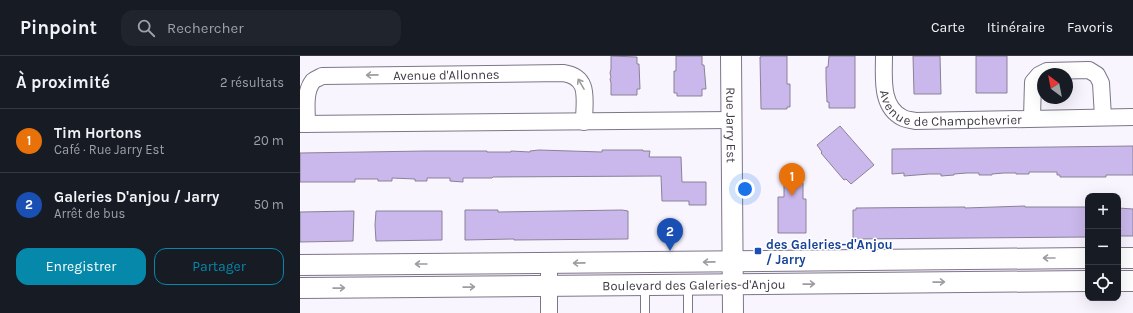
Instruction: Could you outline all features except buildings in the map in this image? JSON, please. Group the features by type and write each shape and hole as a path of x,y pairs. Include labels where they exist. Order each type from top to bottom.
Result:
{"street":[{"name":"Rue Jarry Est","path":"731,56 733,313"},
{"name":"Avenue de Champchevrier","path":"884,56 884,82 886,97 892,110 903,118 915,121 1133,117"},
{"name":"Avenue de Champchevrier","path":"1032,118 1033,82 1039,75 1047,71 1089,70 1097,75 1102,83 1103,117"},
{"name":"Avenue d'Allonnes","path":"584,122 584,90 582,83 577,77 571,74 562,73 322,76 314,80 309,87 303,124 584,122 732,120"},
{"name":"Boulevard des Galeries-d'Anjou","path":"300,264 1085,258"},
{"path":"1121,258 1133,258"},
{"path":"548,263 549,313"},
{"name":"Boulevard des Galeries-d'Anjou","path":"300,288 1085,281"},
{"path":"1121,281 1133,281"}],"lane":[{"path":"688,285 688,313"},
{"path":"645,286 645,313"}],"place":[{"name":"Tim Hortons","path":"792,196"},
{"name":"Galeries D'anjou / Jarry","path":"670,251"},
{"name":"des Galeries-d'Anjou / Jarry","path":"758,251"}]}
